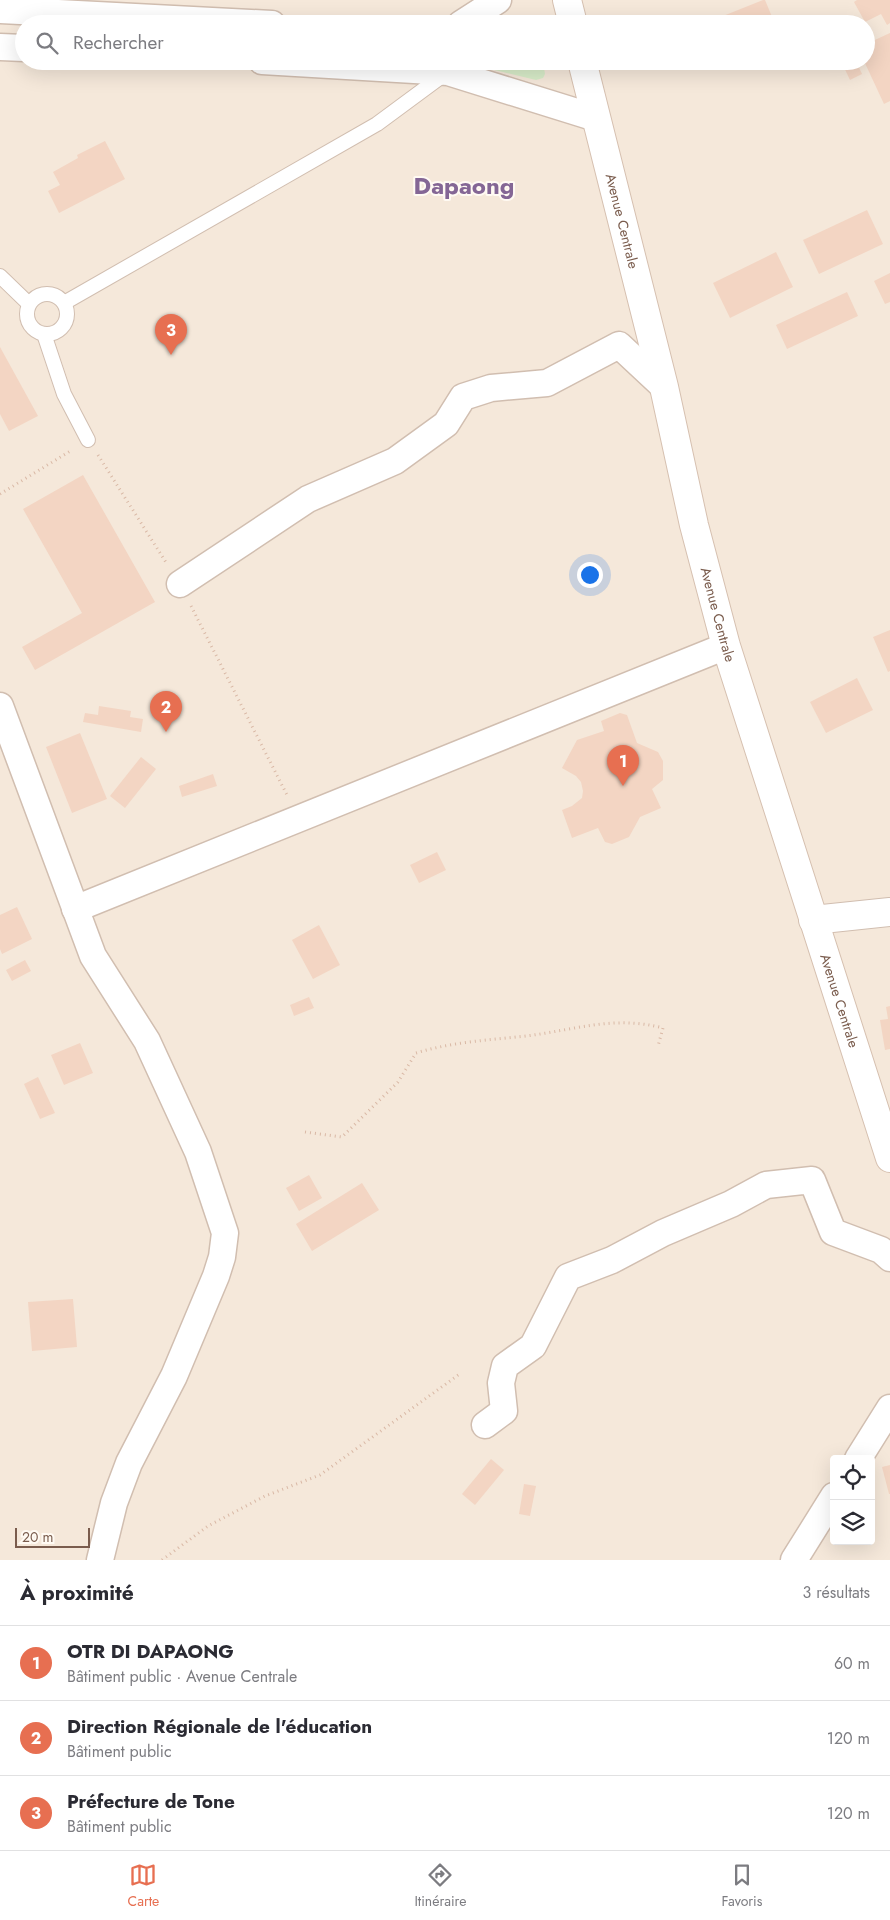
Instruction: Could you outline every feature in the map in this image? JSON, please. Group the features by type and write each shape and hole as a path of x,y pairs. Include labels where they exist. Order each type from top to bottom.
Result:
{"main road":[{"path":"567,0 571,15"},
{"name":"Avenue Centrale","path":"584,70 664,387 694,525 726,646 812,920 890,1158"},
{"path":"812,920 890,912"}],"street":[{"path":"475,15 498,0"},
{"path":"0,10 97,15"},
{"path":"0,47 15,48"},
{"path":"459,70 596,118"},
{"path":"180,584 308,499 395,460 446,424 463,397 491,388 547,384 619,345 664,387"},
{"path":"75,909 726,646"},
{"path":"0,706 93,956 147,1041 198,1152 225,1232 222,1257 216,1276 174,1376 129,1463 114,1503 100,1560"},
{"path":"485,1425 504,1411 501,1383 505,1366 533,1346 568,1277 612,1260 663,1233 731,1204 766,1185 812,1180 833,1232 881,1250 890,1258"},
{"path":"861,1455 890,1408"},
{"path":"794,1560 832,1500"}],"lane":[{"path":"64,303 377,124 443,70"},
{"path":"0,276 29,304"},
{"path":"43,294 55,295 64,303 67,316 62,328 50,334 44,334 32,328 28,323 29,304 43,294"},
{"path":"44,334 64,394 88,440"}],"path":[{"path":"0,494 88,440 180,584 298,818"},
{"path":"305,1132 342,1137 398,1082 416,1053 437,1046 526,1036 599,1022 647,1023 663,1028 658,1046"},
{"path":"162,1560 216,1522 265,1496 320,1475 461,1372"}],"shaded area":[{"name":"Dapaong","path":"0,0 890,0 890,1560 0,1560"}],"green space":[{"path":"494,70 544,70 543,78 536,80"}],"building":[{"path":"765,0 771,15 726,15"},
{"path":"857,0 890,0 890,23 887,25 881,14 875,17 875,15 861,15 854,2"},
{"path":"890,33 890,101 884,104 868,70 875,70 875,40"},
{"path":"845,70 860,70 862,74 850,80"},
{"path":"105,141 125,179 59,213 48,191 60,185 53,172 78,158 77,155"},
{"path":"867,210 883,244 819,274 803,240"},
{"path":"776,252 793,287 730,318 713,283"},
{"path":"890,273 890,302 885,304 874,281"},
{"path":"847,292 858,316 787,349 776,325"},
{"path":"0,347 38,416 9,431 0,414"},
{"path":"83,475 155,602 35,670 22,647 82,613 23,509"},
{"path":"890,630 890,671 888,672 873,637"},
{"path":"857,678 873,710 826,733 810,702"},
{"path":"99,706 131,711 130,717 143,719 141,732 83,722 85,713 98,715"},
{"path":"620,713 627,715 637,743 658,752 663,761 663,780 652,789 661,808 640,817 629,837 612,844 605,842 598,828 572,838 562,810 572,806 582,798 583,791 581,782 576,776 562,768 577,740 604,731 601,721"},
{"path":"80,733 107,799 72,813 46,747"},
{"path":"141,757 156,769 125,808 110,796"},
{"path":"213,774 217,786 182,797 179,786"},
{"path":"437,852 446,870 419,883 410,865"},
{"path":"17,907 32,939 2,954 0,949 0,915"},
{"path":"319,925 340,965 313,979 292,940"},
{"path":"25,960 31,971 12,981 6,970"},
{"path":"309,997 314,1008 294,1016 290,1005"},
{"path":"890,1006 890,1049 885,1050 880,1020 888,1019 886,1007"},
{"path":"80,1043 93,1073 64,1085 51,1055"},
{"path":"38,1077 55,1113 40,1119 24,1084"},
{"path":"309,1175 322,1198 299,1211 286,1188"},
{"path":"362,1183 379,1210 312,1251 296,1224"},
{"path":"73,1299 77,1347 32,1351 28,1302"},
{"path":"491,1459 504,1470 475,1505 462,1494"},
{"path":"890,1465 890,1494 889,1494 882,1467"},
{"path":"524,1484 536,1486 530,1516 519,1514"}],"place":[{"name":"Préfecture de Tone","path":"171,355"},
{"name":"Direction Régionale de l'éducation","path":"166,732"},
{"name":"OTR DI DAPAONG","path":"623,786"}],"district":[{"name":"Dapaong","path":"464,186"}]}
